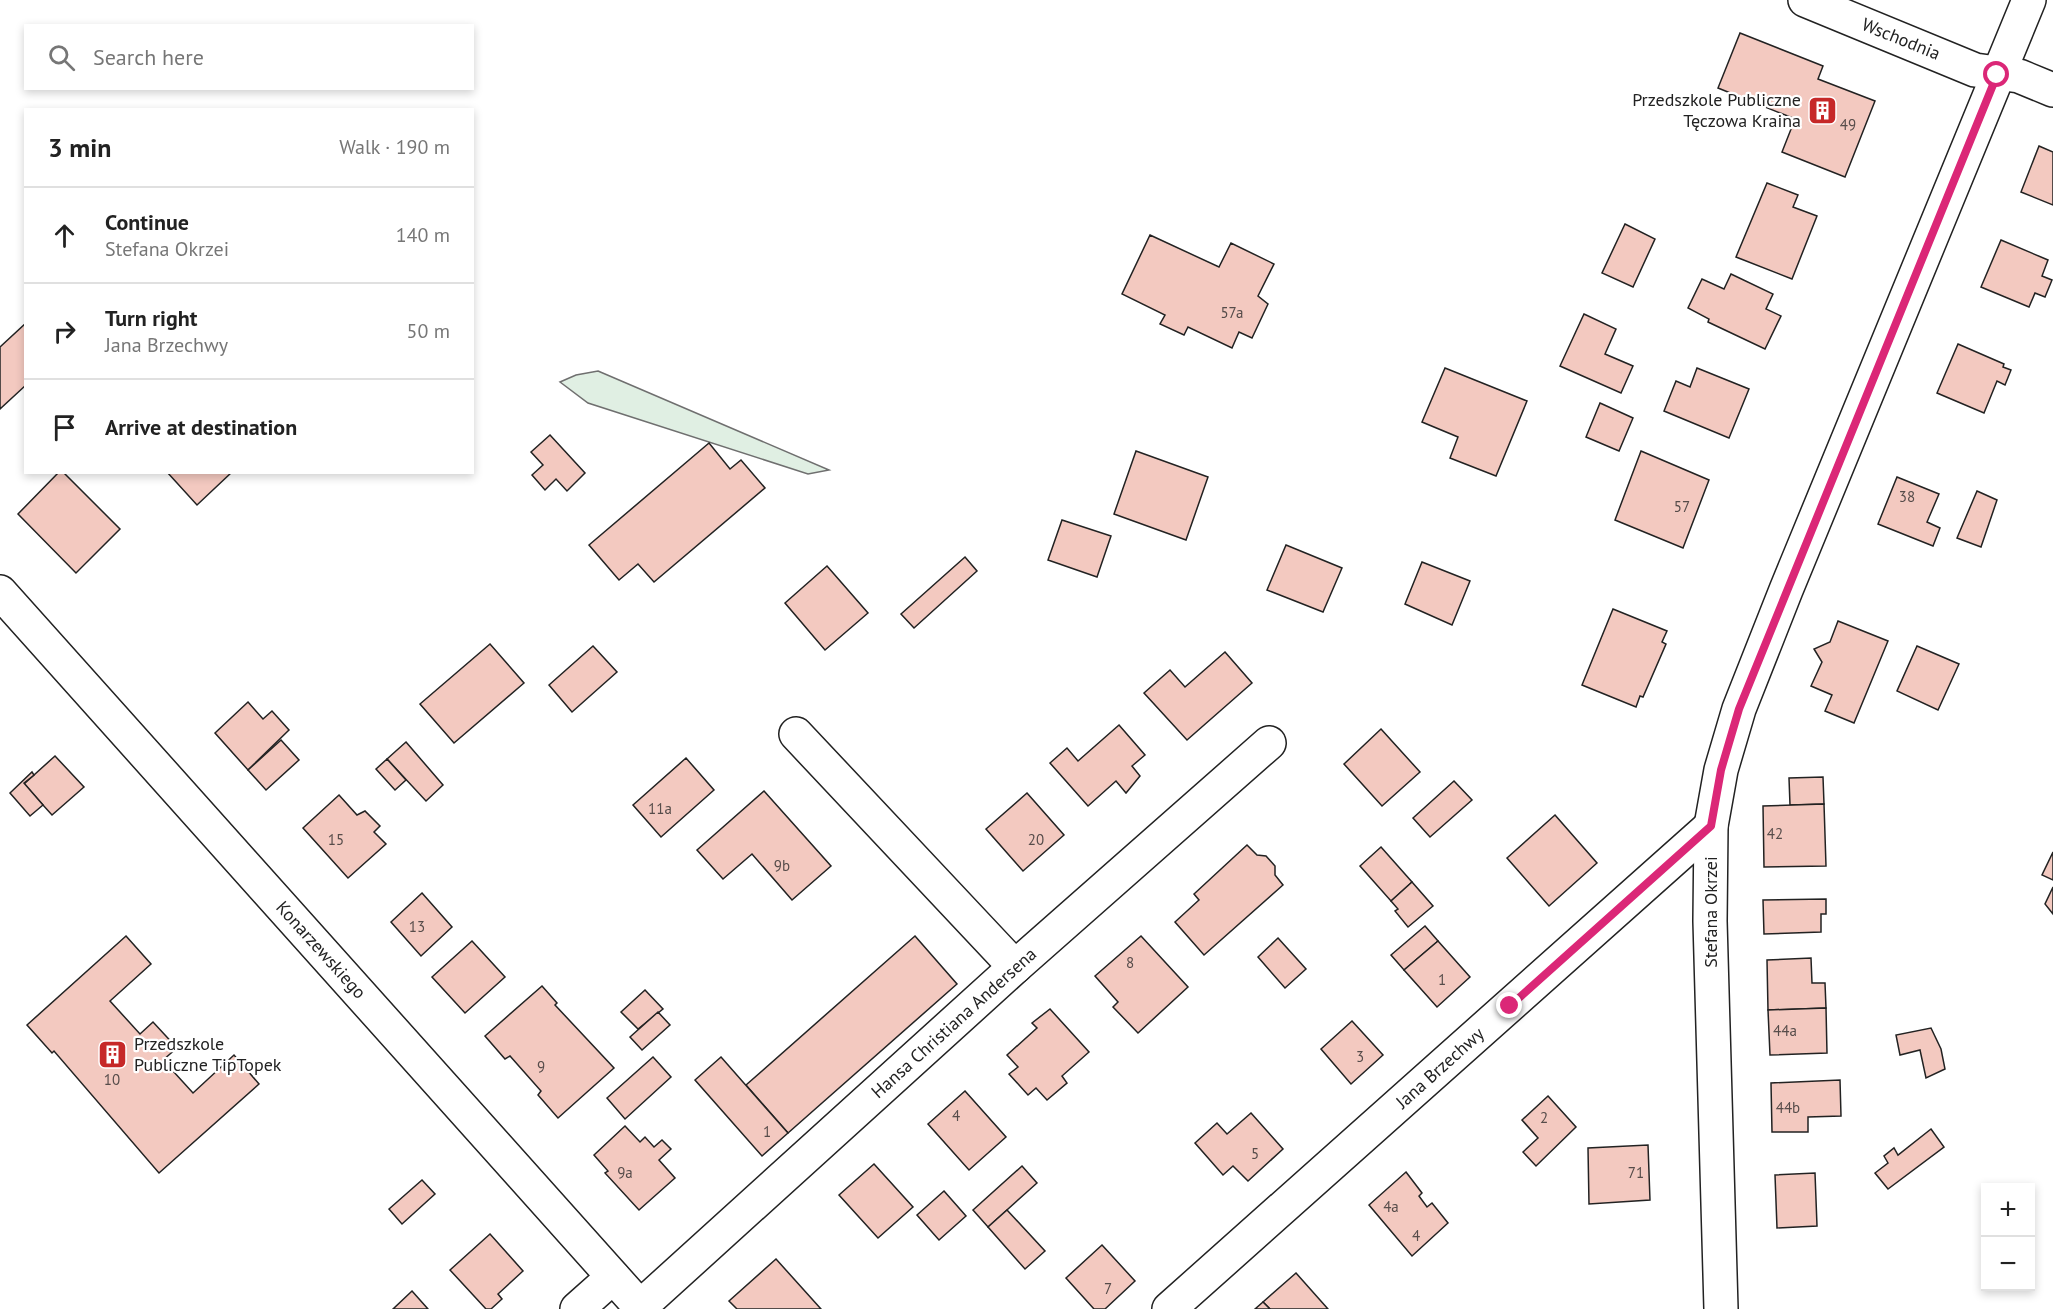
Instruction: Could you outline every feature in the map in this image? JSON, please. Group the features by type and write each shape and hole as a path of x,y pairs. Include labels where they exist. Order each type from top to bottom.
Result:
{"street":[{"name":"Wschodnia","path":"1805,0 1975,70 1997,75 2019,76 2053,90"},
{"name":"Stefana Okrzei","path":"1721,1309 1710,921 1711,826 1721,770 1750,682 2029,0"},
{"name":"Konarzewskiego","path":"0,592 641,1308"},
{"path":"796,734 1015,967"},
{"name":"Hansa Christiana Andersena","path":"641,1308 1015,967 1269,743"},
{"name":"Jana Brzechwy","path":"1169,1309 1711,826"},
{"path":"577,1309 613,1276"}],"green space":[{"path":"598,371 829,470 808,474 588,403 560,382 576,375"}],"building":[{"name":"Przedszkole Publiczne Tęczowa Kraina","path":"1740,33 1823,66 1818,79 1875,101 1845,177 1782,152 1795,119 1718,88"},
{"path":"2039,146 2053,152 2053,205 2021,192"},
{"path":"1767,183 1798,195 1793,207 1817,216 1792,279 1736,257"},
{"path":"1625,224 1655,239 1633,287 1602,273"},
{"path":"1150,235 1219,267 1231,243 1274,264 1258,296 1268,304 1252,338 1239,332 1232,348 1188,327 1184,335 1160,324 1165,315 1122,294"},
{"path":"2001,240 2048,260 2042,276 2052,280 2045,297 2035,293 2029,307 1981,287"},
{"path":"1731,274 1773,294 1766,309 1781,316 1765,349 1708,322 1709,319 1688,308 1702,279 1724,289"},
{"path":"1584,314 1616,329 1605,354 1633,366 1621,393 1560,366"},
{"path":"24,325 24,387 0,409 0,347"},
{"path":"1958,344 2004,364 2003,367 2011,370 2005,385 1997,381 1984,413 1937,393"},
{"path":"1445,368 1527,401 1496,476 1450,458 1458,437 1422,422"},
{"path":"1697,368 1749,389 1729,438 1664,411 1676,381 1690,387"},
{"path":"1600,403 1633,418 1619,451 1586,437"},
{"path":"550,435 585,473 567,491 556,479 545,490 532,475 543,465 531,452"},
{"path":"709,443 730,469 741,460 765,488 654,582 638,564 619,580 589,545"},
{"path":"1136,451 1208,477 1186,540 1114,514"},
{"path":"1641,451 1709,480 1683,548 1615,520"},
{"path":"57,474 65,474 120,529 76,573 18,514"},
{"path":"169,474 230,474 197,505"},
{"path":"1897,477 1939,494 1927,522 1940,528 1933,546 1878,524"},
{"path":"1977,491 1997,500 1981,547 1957,538"},
{"path":"1062,520 1111,536 1097,577 1048,560"},
{"path":"1286,545 1342,568 1323,612 1267,590"},
{"path":"965,557 977,571 914,628 901,614"},
{"path":"1422,562 1470,581 1452,625 1405,604"},
{"path":"827,566 868,613 825,650 785,603"},
{"path":"1613,609 1667,631 1662,642 1666,644 1643,697 1640,696 1636,707 1582,685"},
{"path":"1838,621 1888,641 1854,723 1825,711 1832,695 1811,686 1822,662 1814,649 1830,642"},
{"path":"490,644 524,683 454,743 420,704"},
{"path":"593,646 617,672 572,712 549,685"},
{"path":"1917,646 1959,664 1938,710 1897,691"},
{"path":"1225,652 1252,683 1187,740 1144,693 1170,670 1185,687"},
{"path":"248,702 263,719 272,711 289,730 248,770 215,733"},
{"path":"1119,725 1145,755 1132,766 1140,776 1126,793 1116,781 1088,806 1050,763 1067,748 1078,761"},
{"path":"1381,729 1420,772 1382,806 1344,764"},
{"path":"281,740 299,760 266,790 248,770"},
{"path":"406,742 443,785 426,801 387,759"},
{"path":"55,756 84,787 52,815 24,784"},
{"path":"686,758 714,790 661,837 633,805"},
{"path":"387,759 406,780 395,790 376,769"},
{"path":"32,772 34,775 24,783 43,805 30,816 10,793"},
{"path":"1823,777 1824,804 1790,805 1789,778"},
{"path":"1454,781 1472,800 1430,837 1413,818"},
{"path":"764,791 831,866 792,900 752,854 723,879 697,850"},
{"path":"1027,793 1064,835 1023,871 986,829"},
{"path":"339,795 357,815 365,811 380,826 374,832 386,844 348,878 303,828"},
{"path":"1824,804 1826,866 1764,867 1763,806"},
{"path":"1555,815 1597,863 1549,906 1507,858"},
{"path":"1247,845 1257,855 1266,856 1275,866 1275,875 1283,885 1204,955 1175,922 1199,900 1194,894"},
{"path":"1381,847 1412,882 1391,901 1360,866"},
{"path":"2053,852 2053,880 2042,875"},
{"path":"1412,882 1433,906 1408,927 1395,911 1398,909 1391,901"},
{"path":"2053,887 2053,914 2045,904"},
{"path":"422,893 452,927 421,956 391,922"},
{"path":"1826,899 1826,914 1821,914 1821,932 1764,934 1763,900"},
{"path":"1425,926 1438,941 1404,970 1391,955"},
{"name":"Przedszkole Publiczne TipTopek","path":"126,936 151,964 110,1001 140,1034 153,1022 177,1048 163,1060 193,1093 234,1055 259,1084 159,1173 54,1051 52,1053 27,1025"},
{"path":"915,936 957,984 788,1133 746,1085"},
{"path":"1141,936 1188,987 1138,1033 1113,1007 1118,1002 1095,976"},
{"path":"1278,938 1306,969 1285,988 1258,957"},
{"path":"472,941 505,977 465,1013 432,977"},
{"path":"1438,941 1470,977 1437,1007 1404,970"},
{"path":"1811,958 1812,983 1825,983 1826,1008 1768,1010 1767,960"},
{"path":"542,986 557,1003 555,1005 614,1068 558,1118 538,1095 541,1091 510,1056 505,1059 485,1036"},
{"path":"645,990 663,1009 638,1029 621,1012"},
{"path":"1826,1008 1827,1053 1770,1055 1768,1010"},
{"path":"1050,1009 1089,1052 1062,1076 1067,1083 1047,1100 1036,1088 1028,1095 1009,1074 1018,1067 1007,1055 1037,1028 1032,1023"},
{"path":"658,1012 670,1025 642,1050 630,1037"},
{"path":"1352,1021 1383,1055 1351,1084 1321,1049"},
{"path":"1931,1028 1941,1049 1945,1069 1926,1078 1920,1050 1900,1055 1896,1035"},
{"path":"653,1057 671,1077 625,1119 607,1098"},
{"path":"721,1057 788,1133 762,1156 695,1080"},
{"path":"1840,1080 1841,1116 1808,1117 1808,1132 1772,1132 1771,1083"},
{"path":"965,1091 1006,1137 969,1170 928,1124"},
{"path":"1548,1096 1576,1127 1536,1166 1523,1152 1538,1138 1522,1120"},
{"path":"1251,1113 1283,1149 1248,1181 1233,1166 1223,1175 1195,1143 1217,1123 1227,1134"},
{"path":"625,1126 640,1142 645,1137 654,1147 662,1140 671,1149 659,1160 675,1178 639,1210 605,1173 608,1171 594,1155"},
{"path":"1931,1129 1944,1147 1888,1189 1875,1173 1888,1163 1884,1156 1894,1148 1898,1155"},
{"path":"1648,1145 1650,1200 1589,1204 1588,1148"},
{"path":"874,1164 913,1207 878,1238 839,1195"},
{"path":"1022,1166 1037,1183 988,1227 973,1210"},
{"path":"1406,1172 1422,1193 1419,1196 1427,1207 1432,1203 1448,1223 1412,1256 1369,1205"},
{"path":"1815,1173 1817,1226 1777,1228 1775,1175"},
{"path":"422,1180 435,1194 402,1224 389,1209"},
{"path":"944,1191 966,1216 939,1240 917,1215"},
{"path":"1007,1210 1045,1251 1025,1269 988,1227"},
{"path":"490,1234 523,1271 498,1294 502,1299 491,1309 486,1309 450,1270"},
{"path":"1102,1245 1135,1281 1105,1309 1094,1309 1066,1278"},
{"path":"776,1259 821,1309 737,1309 729,1301"},
{"path":"1296,1273 1328,1309 1270,1309 1263,1302"},
{"path":"412,1291 428,1309 393,1309"},
{"path":"1263,1302 1270,1309 1255,1309"}],"place":[{"name":"Przedszkole Publiczne Tęczowa Kraina","path":"1822,110"},
{"name":"Przedszkole Publiczne TipTopek","path":"113,1054"}],"route":[{"path":"1510,1006 1711,826 1721,770 1739,709 1830,480 1997,75"}]}
